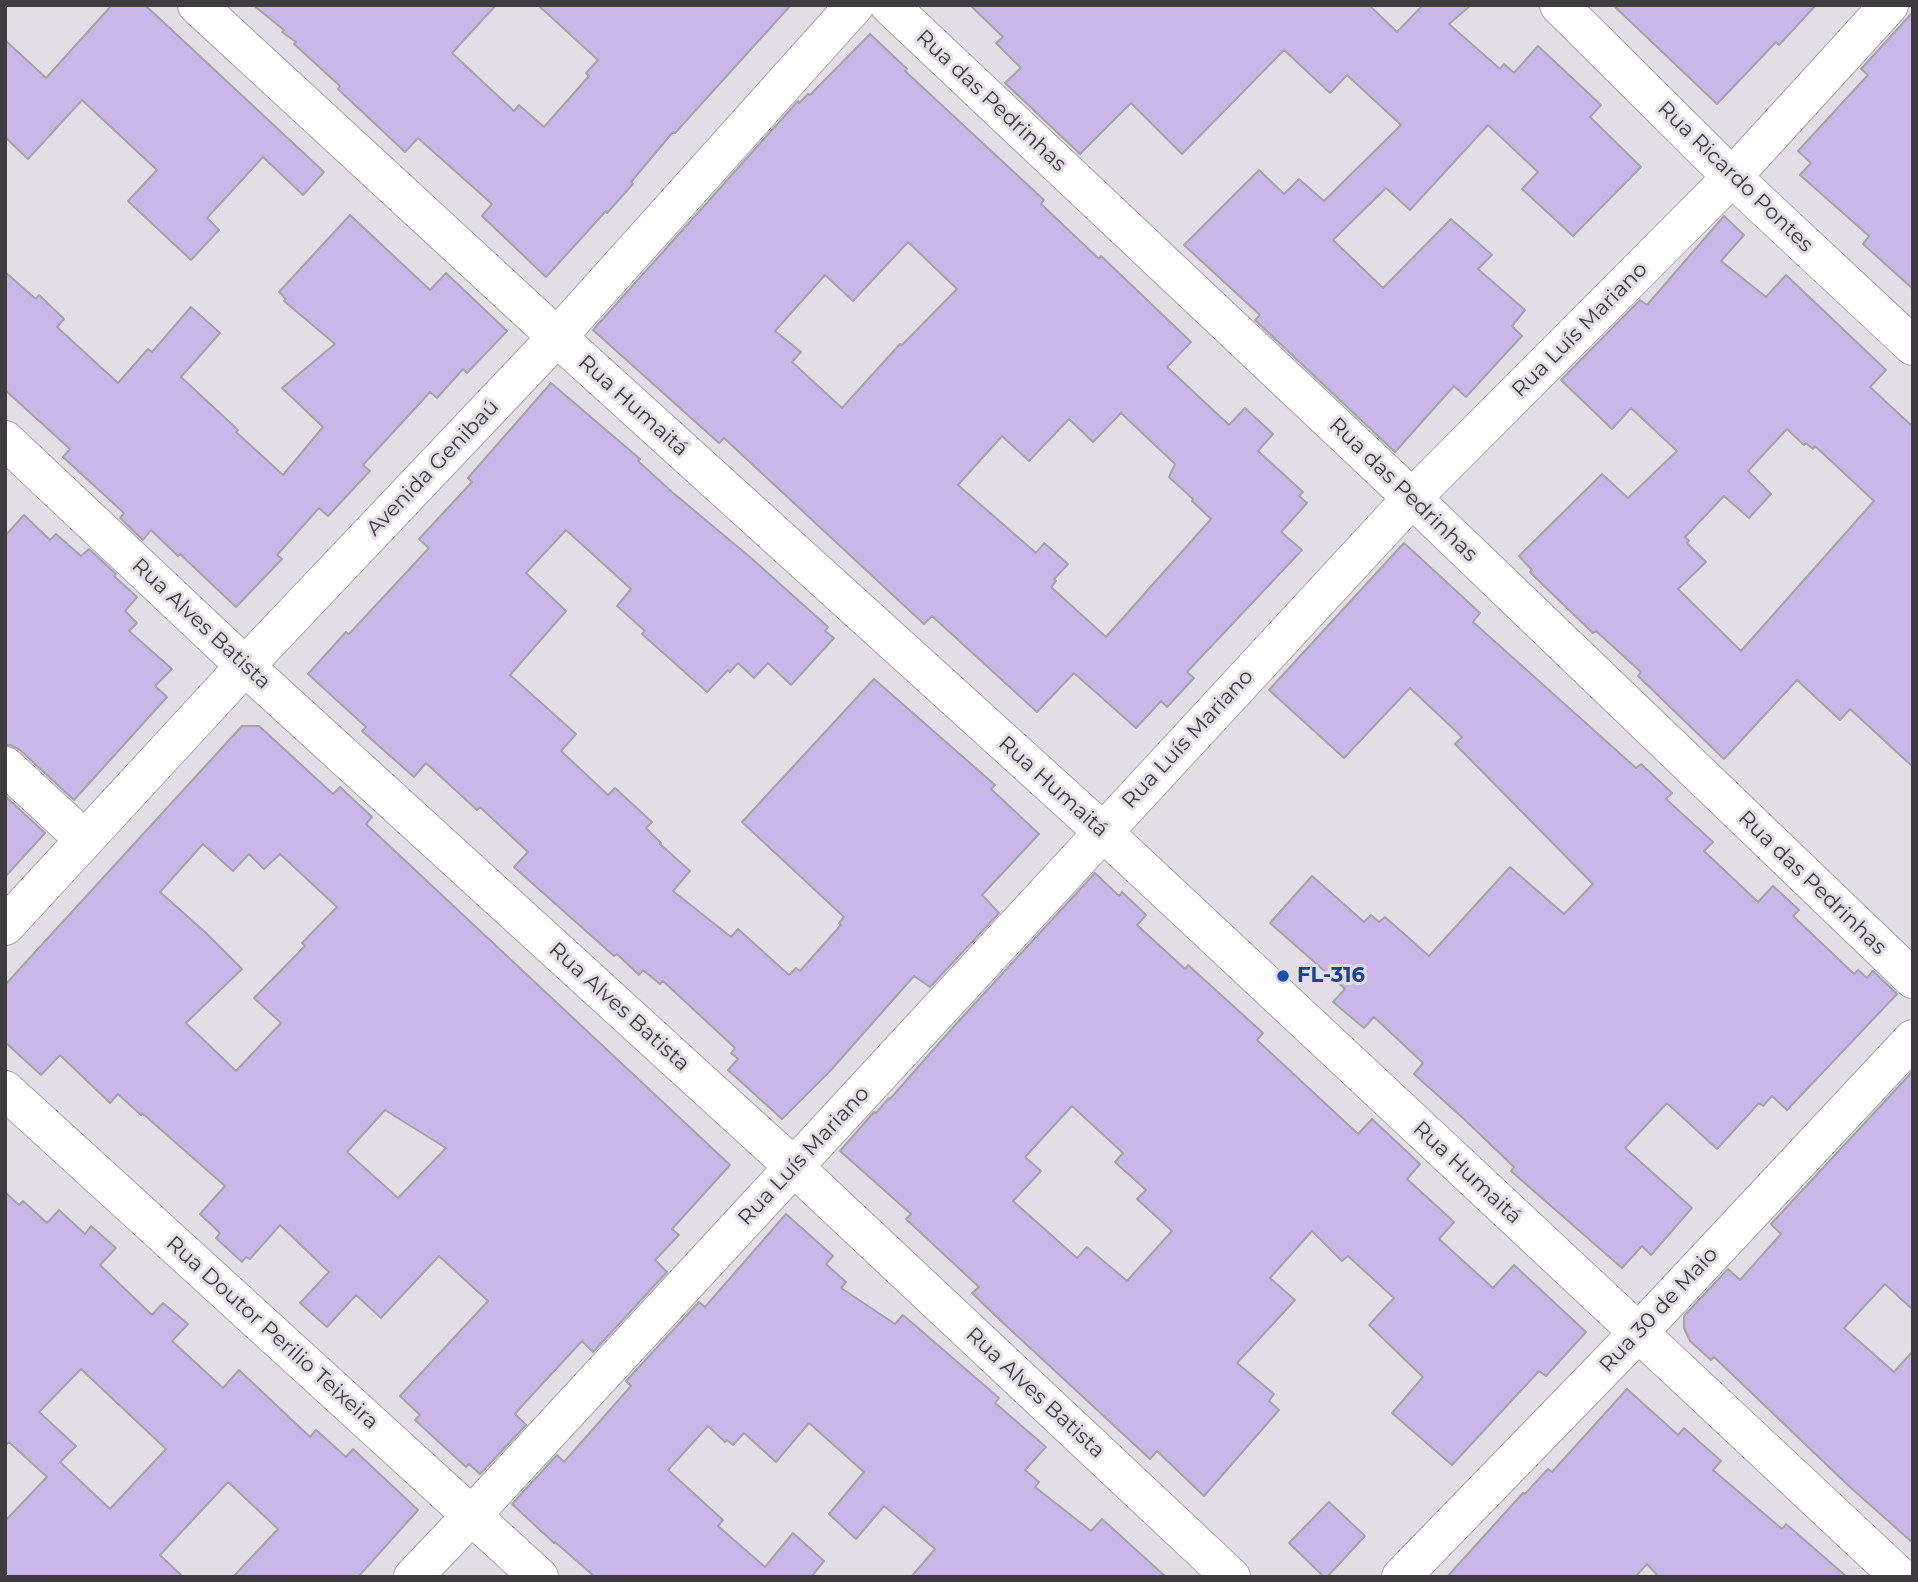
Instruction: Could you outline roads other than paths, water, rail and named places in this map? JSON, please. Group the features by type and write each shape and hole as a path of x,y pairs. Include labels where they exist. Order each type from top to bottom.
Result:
{"street":[{"name":"Rua Humaitá","path":"197,5 557,337 1102,831 1900,1577"},
{"name":"Avenida Genibaú","path":"5,926 245,666 557,337 855,5"},
{"name":"Rua das Pedrinhas","path":"889,5 1412,498 1913,979"},
{"name":"Rua Ricardo Pontes","path":"1559,5 1732,177 1913,346"},
{"name":"Rua Luís Mariano","path":"412,1577 1412,498 1732,177 1889,5"},
{"name":"Rua Alves Batista","path":"5,440 245,666 794,1167 1231,1577"},
{"path":"5,765 85,839"},
{"name":"Rua 30 de Maio","path":"1401,1577 1638,1333 1913,1039"},
{"name":"Rua Doutor Perilio Teixeira","path":"5,1090 539,1577"}],"place":[{"name":"FL-316","path":"1283,976"}]}
